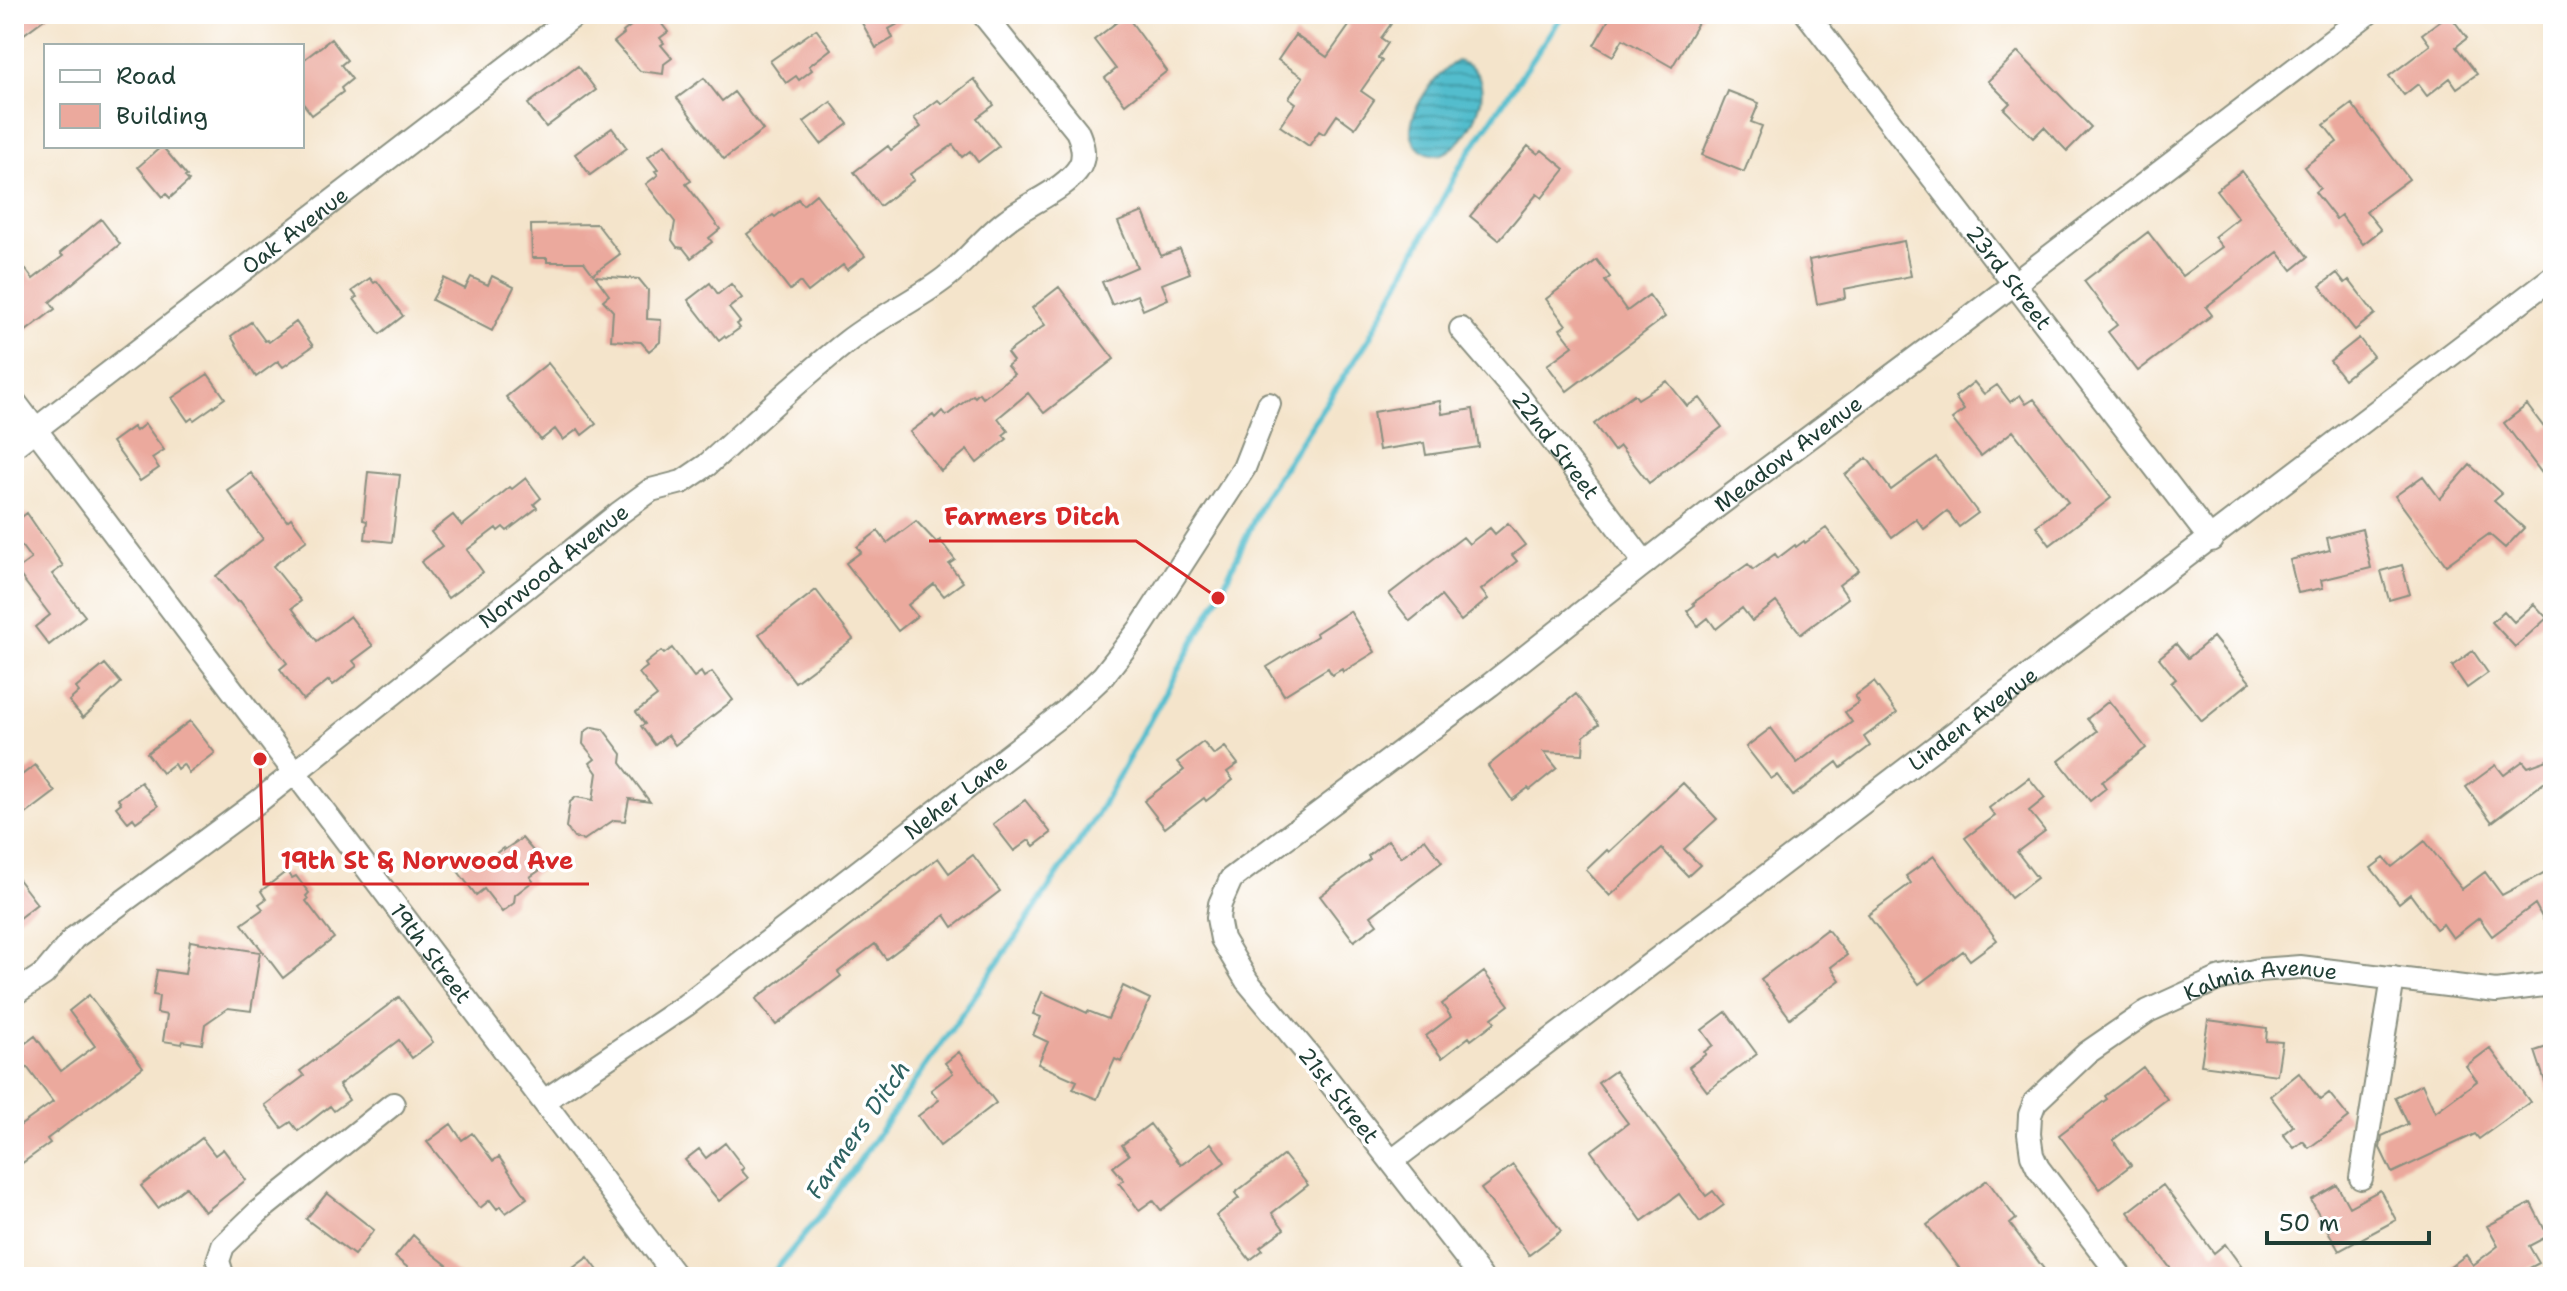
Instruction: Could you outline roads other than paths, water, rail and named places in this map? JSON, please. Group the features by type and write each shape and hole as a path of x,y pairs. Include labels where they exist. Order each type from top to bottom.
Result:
{"street":[{"name":"Oak Avenue","path":"14,446 576,14"},
{"name":"Norwood Avenue","path":"14,994 44,974 74,938 295,773 618,514 651,490 682,482 707,465 849,340 944,279 971,256 986,236 1070,178 1081,165 1083,143 1077,131 983,14"},
{"name":"23rd Street","path":"1807,14 2211,540"},
{"name":"Meadow Avenue","path":"1220,904 1231,879 1252,861 1490,685 1645,563 2367,14"},
{"name":"Linden Avenue","path":"1392,1161 2553,277"},
{"name":"22nd Street","path":"1461,329 1518,395 1645,563"},
{"name":"19th Street","path":"14,401 676,1277"},
{"name":"Neher Lane","path":"544,1101 686,1005 1066,711 1103,676 1139,630 1244,468 1269,404"},
{"name":"21st Street","path":"1220,904 1218,918 1222,939 1247,981 1481,1277"},
{"name":"Kalmia Avenue","path":"2121,1277 2038,1168 2032,1155 2030,1115 2035,1102 2087,1053 2148,1011 2200,985 2259,970 2300,967 2496,991 2553,984"},
{"path":"2361,1178 2393,978"},
{"path":"223,1277 218,1261 223,1246 258,1212 393,1104"}],"water":[{"path":"1457,61 1473,69 1481,83 1481,99 1467,133 1443,153 1431,154 1418,146 1412,135 1412,122 1425,93"}],"waterway":[{"name":"Farmers Ditch","path":"770,1277 828,1206 1097,815 1218,598 1265,496 1368,340 1462,163 1563,14"}],"place":[{"name":"Farmers Ditch","path":"1218,598"},
{"name":"19th St & Norwood Ave","path":"260,759"}]}
